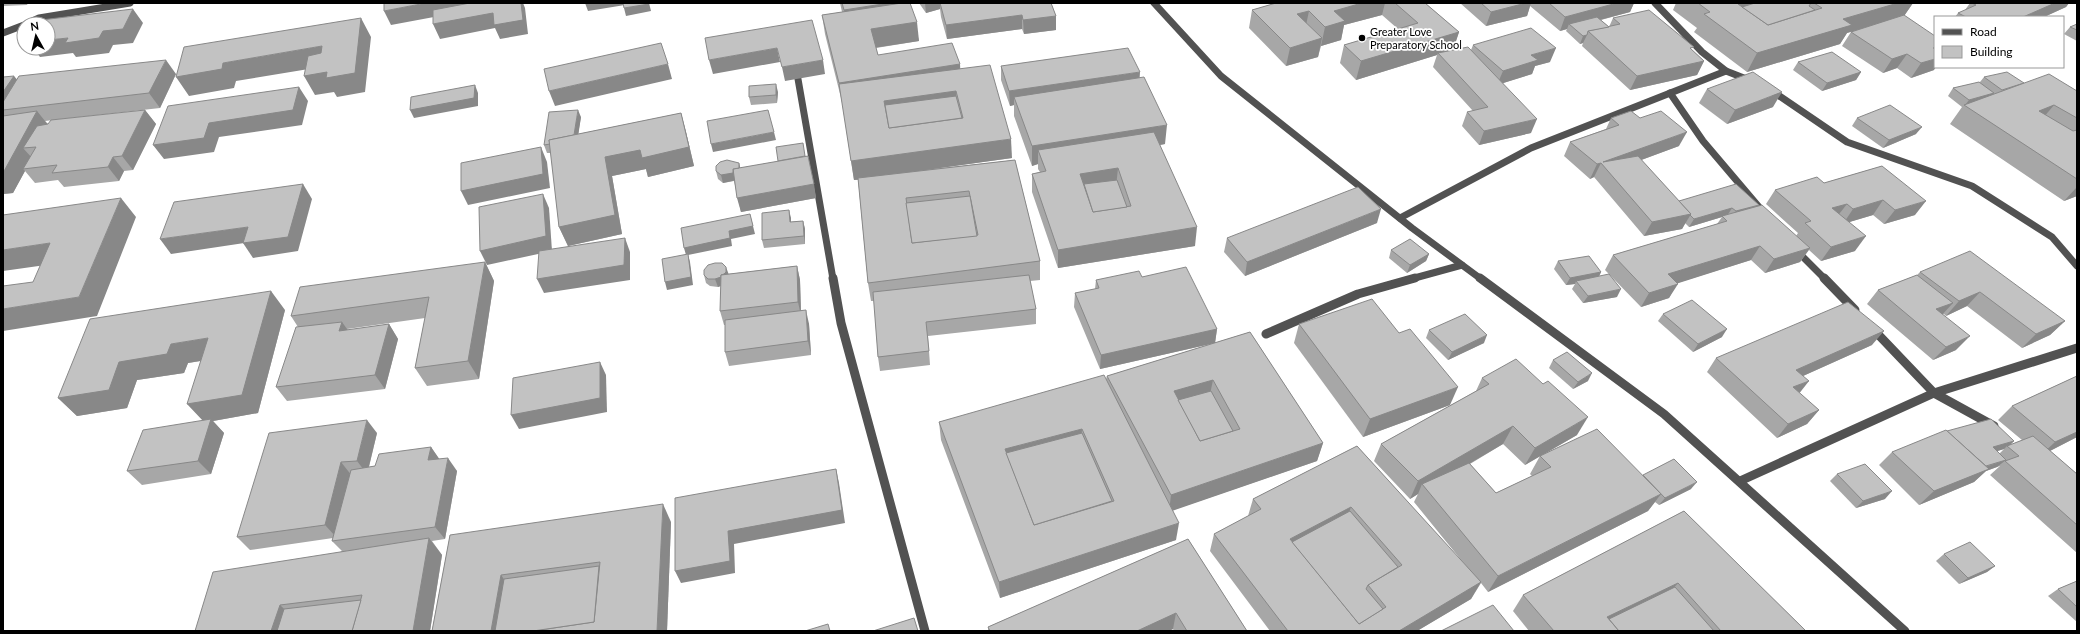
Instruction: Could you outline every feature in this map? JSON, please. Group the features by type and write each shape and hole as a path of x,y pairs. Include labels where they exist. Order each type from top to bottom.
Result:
{"street":[{"path":"51,16 130,3"},
{"path":"1154,3 1221,76 1400,218 1664,414 1905,631"},
{"path":"1655,3 1702,52 1726,71 1755,82"},
{"path":"3,33 16,28"},
{"path":"1400,218 1531,148 1726,71"},
{"path":"798,79 841,323 925,631"},
{"path":"1762,85 1847,142 1972,186 2052,237 2077,266"},
{"path":"1670,93 1703,142 1766,214"},
{"path":"1789,242 1934,393 1986,420 1999,430"},
{"path":"1266,334 1358,294 1462,265"},
{"path":"1740,481 1934,393 2077,348"}],"building":[{"path":"384,3 426,3 384,11"},
{"path":"470,3 521,3 523,20 494,25 493,13 433,24 433,10"},
{"path":"623,3 648,3 649,4 624,8"},
{"path":"842,3 889,3 844,10"},
{"path":"910,3 917,22 871,29 878,55 952,43 960,64 839,83 822,15"},
{"path":"940,3 1051,3 1056,16 1023,20 1022,15 946,25"},
{"path":"1276,3 1362,3 1334,11 1345,21 1325,27 1309,11 1297,14 1322,38 1290,48 1252,10"},
{"path":"1395,3 1425,3 1459,32 1361,61 1344,45 1418,23"},
{"path":"1481,3 1526,3 1491,12"},
{"path":"1549,3 1617,3 1565,17"},
{"path":"1698,3 1742,3 1738,4 1768,25 1822,8 1814,3 1898,3 1843,19 1852,25 1757,53 1704,14 1710,12"},
{"path":"1755,3 1811,3 1809,6 1815,10 1768,25 1742,7"},
{"path":"1972,3 2055,3 2025,16 1964,16 1958,13 1976,5"},
{"path":"133,9 123,29 103,31 99,38 65,43 68,38 56,39 56,18"},
{"path":"1649,10 1694,47 1690,48 1704,61 1637,76 1588,31 1620,24 1613,18"},
{"path":"1904,15 1934,35 1934,59 1921,63 1907,54 1892,59 1851,32"},
{"path":"1597,17 1609,27 1588,31 1587,35 1583,36 1569,24"},
{"path":"361,18 355,73 326,78 327,72 304,76 308,56 321,53 322,46 223,63 222,69 176,77 184,47"},
{"path":"812,20 823,60 782,67 777,48 709,60 705,38"},
{"path":"2077,24 2077,30 2070,27"},
{"path":"1531,28 1556,48 1531,55 1538,60 1503,71 1473,45"},
{"path":"661,43 668,64 549,91 544,69"},
{"path":"1468,47 1537,119 1484,131 1467,112 1488,107 1438,53"},
{"path":"1128,48 1140,72 1009,91 1001,66"},
{"path":"1832,52 1861,72 1827,83 1798,62"},
{"path":"166,60 149,93 3,110 3,102 19,76"},
{"path":"990,65 1011,139 851,161 839,84","holes":["956,91 963,118 889,128 884,101"]},
{"path":"1753,72 1782,92 1735,110 1707,89"},
{"path":"2007,72 2024,83 2002,90 1984,77"},
{"path":"2049,74 2077,91 2077,118 2054,105 2039,111 2073,131 2077,130 2077,179 1964,105"},
{"path":"14,76 3,92 3,77"},
{"path":"1144,77 1167,125 1032,146 1014,97"},
{"path":"1979,82 1994,93 1969,100 1953,88"},
{"path":"776,84 776,95 749,97 749,86"},
{"path":"475,85 474,98 410,110 411,97"},
{"path":"299,87 293,110 209,123 204,138 153,145 168,106"},
{"path":"956,96 962,118 889,128 885,105"},
{"path":"1890,105 1922,127 1889,140 1857,118"},
{"path":"145,110 122,156 113,157 108,167 52,173 57,165 23,169 36,147 23,148 37,126 48,124 51,120"},
{"path":"578,110 574,135 549,140 550,144 544,145 549,112"},
{"path":"768,110 774,132 711,144 707,121"},
{"path":"37,111 3,173 3,116"},
{"path":"1631,111 1640,118 1661,111 1687,132 1603,162 1638,156 1691,214 1652,222 1601,163 1597,164 1570,142 1619,125 1611,118"},
{"path":"681,113 689,147 642,158 640,150 605,157 615,215 559,227 549,140"},
{"path":"1154,132 1197,227 1058,250 1032,174 1046,171 1038,150","holes":["1118,168 1131,206 1093,212 1080,174"]},
{"path":"803,143 805,156 778,161 776,147"},
{"path":"541,147 543,174 461,191 461,163"},
{"path":"808,156 814,184 737,198 733,169"},
{"path":"727,160 739,163 739,168 733,169 733,173 721,175 716,171 716,166 720,162"},
{"path":"1015,160 1040,261 868,283 858,178","holes":["969,191 978,235 912,243 906,198"]},
{"path":"1882,166 1926,201 1895,210 1883,200 1853,209 1847,204 1832,208 1866,236 1831,247 1805,223 1811,221 1775,190 1817,177 1824,183"},
{"path":"1117,180 1127,207 1093,212 1084,184"},
{"path":"303,184 288,237 243,243 248,227 160,239 174,202"},
{"path":"1736,184 1759,205 1736,211 1732,208 1694,219 1679,201"},
{"path":"1358,187 1381,209 1247,262 1227,238"},
{"path":"543,194 546,236 480,251 479,207"},
{"path":"970,196 977,236 912,243 906,203"},
{"path":"121,198 79,297 3,309 3,286 33,282 50,243 3,250 3,215"},
{"path":"1762,205 1810,248 1774,259 1760,246 1668,274 1678,284 1649,293 1613,255 1727,221 1722,216"},
{"path":"789,210 790,222 803,221 804,236 762,240 762,213"},
{"path":"750,214 753,226 729,231 730,238 684,248 681,228"},
{"path":"625,238 624,265 537,279 539,251"},
{"path":"1410,239 1429,254 1410,265 1391,250"},
{"path":"1970,251 2065,321 2036,334 1980,292 1959,301 1920,272"},
{"path":"688,254 691,277 665,282 662,259"},
{"path":"1589,256 1601,272 1570,278 1558,261"},
{"path":"485,262 468,361 415,368 429,297 291,316 300,287"},
{"path":"722,263 726,267 726,272 721,275 721,277 708,279 704,275 704,270 708,265"},
{"path":"797,266 798,302 720,311 721,275"},
{"path":"1186,267 1217,329 1101,355 1075,293 1099,288 1096,280 1139,271 1142,277"},
{"path":"1609,274 1621,289 1588,296 1576,281"},
{"path":"1029,275 1036,309 926,322 929,351 878,357 873,292"},
{"path":"1917,275 1953,303 1936,309 1970,336 1946,347 1878,290"},
{"path":"271,291 242,395 187,404 208,338 171,344 167,354 119,362 109,390 58,398 90,319"},
{"path":"1372,299 1399,333 1410,329 1458,387 1370,419 1299,324"},
{"path":"1692,300 1727,329 1698,344 1663,314"},
{"path":"1848,302 1884,331 1796,370 1809,381 1793,387 1819,410 1788,424 1716,358"},
{"path":"806,310 808,341 725,352 725,320"},
{"path":"1465,314 1487,335 1452,352 1429,330"},
{"path":"342,322 339,331 389,324 375,375 276,387 296,327"},
{"path":"1250,332 1323,443 1171,495 1107,376","holes":["1213,380 1240,429 1200,441 1174,391"]},
{"path":"1567,352 1592,373 1578,382 1553,360"},
{"path":"1516,359 1543,384 1548,381 1588,417 1535,448 1513,426 1418,481 1381,444 1489,384 1482,378"},
{"path":"600,362 600,398 511,415 513,378"},
{"path":"1104,375 1179,523 999,582 939,422","holes":["1082,429 1114,501 1034,525 1005,449"]},
{"path":"2077,376 2077,432 2055,442 2012,406"},
{"path":"1211,391 1233,431 1200,441 1178,400"},
{"path":"211,419 198,461 127,471 143,430"},
{"path":"1991,419 2014,441 1993,447 2006,460 1986,466 1947,431"},
{"path":"367,420 357,461 341,462 325,525 237,537 269,433"},
{"path":"1597,429 1661,494 1498,576 1422,484 1469,463 1496,493 1551,467 1540,456"},
{"path":"1946,430 1989,469 1934,491 1892,452"},
{"path":"1082,433 1112,501 1034,525 1006,453"},
{"path":"2033,436 2077,474 2077,525 2005,461 2019,456 2007,446"},
{"path":"1357,446 1481,582 1399,631 1288,631 1214,534 1261,509 1253,499","holes":["1351,507 1402,565 1368,585 1386,607 1359,624 1290,539"]},
{"path":"431,447 428,460 448,458 435,527 332,541 351,470 375,466 379,454"},
{"path":"1674,459 1697,482 1665,498 1643,475"},
{"path":"1865,464 1892,491 1863,501 1837,474"},
{"path":"836,469 842,510 728,531 730,561 675,571 675,498"},
{"path":"663,504 657,631 533,631 594,622 600,562 501,575 491,631 432,631 450,535"},
{"path":"1350,511 1398,567 1368,585 1366,589 1383,609 1359,624 1292,542"},
{"path":"1684,511 1806,631 1721,631 1678,583 1607,617 1619,631 1554,631 1523,595"},
{"path":"429,538 413,631 352,631 362,595 280,605 271,631 195,631 213,572"},
{"path":"1188,539 1247,631 1187,631 1176,613 1137,631 990,631 988,627"},
{"path":"1970,542 1995,566 1968,578 1944,554"},
{"path":"599,566 594,622 533,631 495,631 504,579"},
{"path":"2077,581 2077,607 2058,589"},
{"path":"1675,587 1714,631 1619,631 1609,619"},
{"path":"361,600 352,631 277,631 284,609"},
{"path":"1493,605 1514,631 1441,631"},
{"path":"914,618 918,631 873,631"},
{"path":"828,624 830,631 805,631"}],"place":[{"name":"Greater Love Preparatory School","path":"1362,38"}]}
